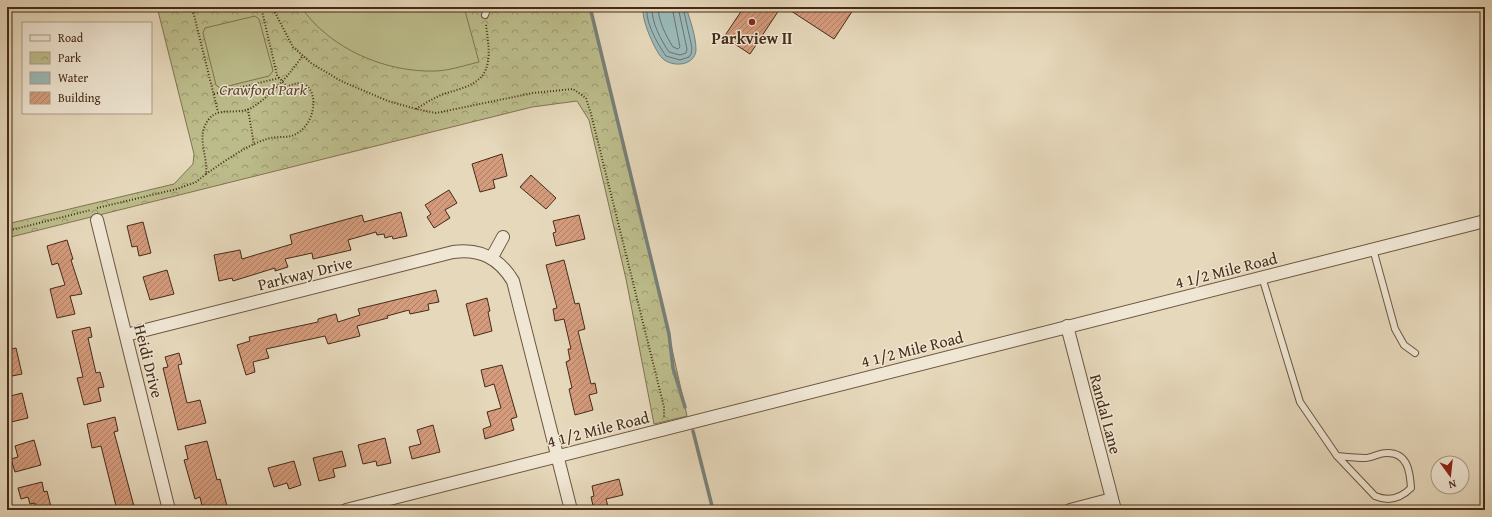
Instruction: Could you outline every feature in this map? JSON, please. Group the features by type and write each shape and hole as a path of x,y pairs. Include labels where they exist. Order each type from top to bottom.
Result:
{"street":[{"name":"Heidi Drive","path":"97,220 169,510"},
{"name":"4 1/2 Mile Road","path":"346,510 1485,221"},
{"path":"503,237 492,257 506,269 515,285 571,510"},
{"name":"Parkway Drive","path":"126,335 453,252 465,250 479,252 492,257"},
{"name":"Randal Lane","path":"1067,326 1113,504"},
{"path":"1070,510 1113,504"}],"lane":[{"path":"485,15 488,7"},
{"path":"1373,249 1395,329 1404,345 1415,353"},
{"path":"1262,277 1300,402 1337,456 1375,496 1383,500 1403,497 1411,488 1410,473 1407,462 1396,455 1387,453 1367,458 1337,456"}],"path":[{"path":"192,7 218,112"},
{"path":"7,231 177,189 196,182 206,174 254,145 269,138 292,136 300,132 308,124 315,105 314,98 311,90 300,84 292,84 287,87 280,78 261,9 272,7 293,47 311,63 341,81 388,101 416,109 436,113 533,93 573,89 586,98 607,176 664,407 664,429"},
{"path":"416,109 441,95 476,83 484,74 488,62 485,15"},
{"path":"206,174 207,163 203,136 204,128 210,118 218,112 248,109 259,102 282,81 303,55"},
{"path":"214,94 280,78"},
{"path":"248,109 254,145"}],"green space":[{"name":"Crawford Park","path":"157,7 590,7 661,300 687,416 654,424 626,279 589,120 577,101 532,107 7,238 7,224 174,184 193,164 194,154"},
{"path":"301,7 464,7 479,62 453,69 437,71 418,71 379,63 361,56 327,35 313,22"},
{"path":"255,16 259,19 273,71 269,76 220,88 216,85 203,33 205,28"}],"water":[{"path":"644,7 686,7 696,45 695,55 692,59 682,64 677,64 666,61 662,58 652,41 646,25 643,11"}],"building":[{"name":"Parkview II","path":"744,7 781,7 750,54 724,37"},
{"name":"Parkview II","path":"785,7 855,7 834,39"},
{"path":"502,154 507,176 493,180 495,188 480,192 472,164"},
{"path":"531,175 556,198 546,209 520,187"},
{"path":"449,190 457,203 445,210 450,218 434,228 427,217 431,214 425,205"},
{"path":"401,212 407,236 393,239 392,236 385,238 384,234 377,235 376,232 348,240 351,250 313,259 312,253 285,259 288,267 275,271 275,268 233,281 232,278 219,281 214,255 240,250 242,259 292,244 290,235 362,215 364,222"},
{"path":"579,215 585,239 556,246 553,233 556,232 553,221"},
{"path":"143,222 151,253 139,256 137,246 132,247 127,226"},
{"path":"67,240 73,259 71,260 82,294 70,296 75,314 57,318 50,289 65,285 58,263 52,265 47,246"},
{"path":"564,260 575,304 579,303 585,329 578,331 591,384 595,383 597,393 589,395 593,410 575,415 569,389 572,388 566,362 570,360 568,349 571,349 564,319 555,321 553,309 557,308 546,265"},
{"path":"167,270 174,294 150,300 143,277"},
{"path":"436,290 439,302 428,304 429,310 410,314 409,310 387,316 388,318 357,326 360,336 328,344 325,336 266,349 269,358 253,362 255,372 246,375 237,345 250,341 249,337 318,322 318,319 336,314 338,322 360,315 358,309"},
{"path":"487,298 492,331 474,336 466,304"},
{"path":"90,327 92,337 88,338 96,373 100,372 104,387 98,388 101,401 84,405 77,378 83,377 72,331"},
{"path":"16,348 22,374 7,377 7,350"},
{"path":"179,353 182,364 178,365 187,403 200,400 206,423 178,430 163,368 168,367 165,357"},
{"path":"502,365 517,417 511,419 514,430 485,439 483,429 491,426 487,412 501,408 494,384 485,387 481,370"},
{"path":"22,393 28,418 7,423 7,397"},
{"path":"115,417 118,431 114,432 135,510 117,510 101,446 92,448 87,424"},
{"path":"433,425 440,452 412,459 409,447 421,444 417,430"},
{"path":"385,438 391,463 377,466 376,461 363,464 358,445"},
{"path":"34,440 41,465 15,472 11,459 18,457 15,446"},
{"path":"207,441 217,480 220,479 227,506 209,510 207,510 205,505 202,506 200,497 195,499 184,460 188,459 185,446"},
{"path":"342,451 346,466 333,469 335,477 319,481 313,458"},
{"path":"294,461 301,485 289,489 287,483 274,487 268,468"},
{"path":"619,479 623,495 606,499 609,510 594,510 591,497 594,496 592,486"},
{"path":"42,482 44,492 47,491 51,507 36,510 35,503 30,504 28,497 21,499 18,488"}],"waterway":[{"path":"590,7 669,334 673,368 685,407"},
{"path":"693,431 713,510"}],"place":[{"name":"Parkview II","path":"752,22"}]}
